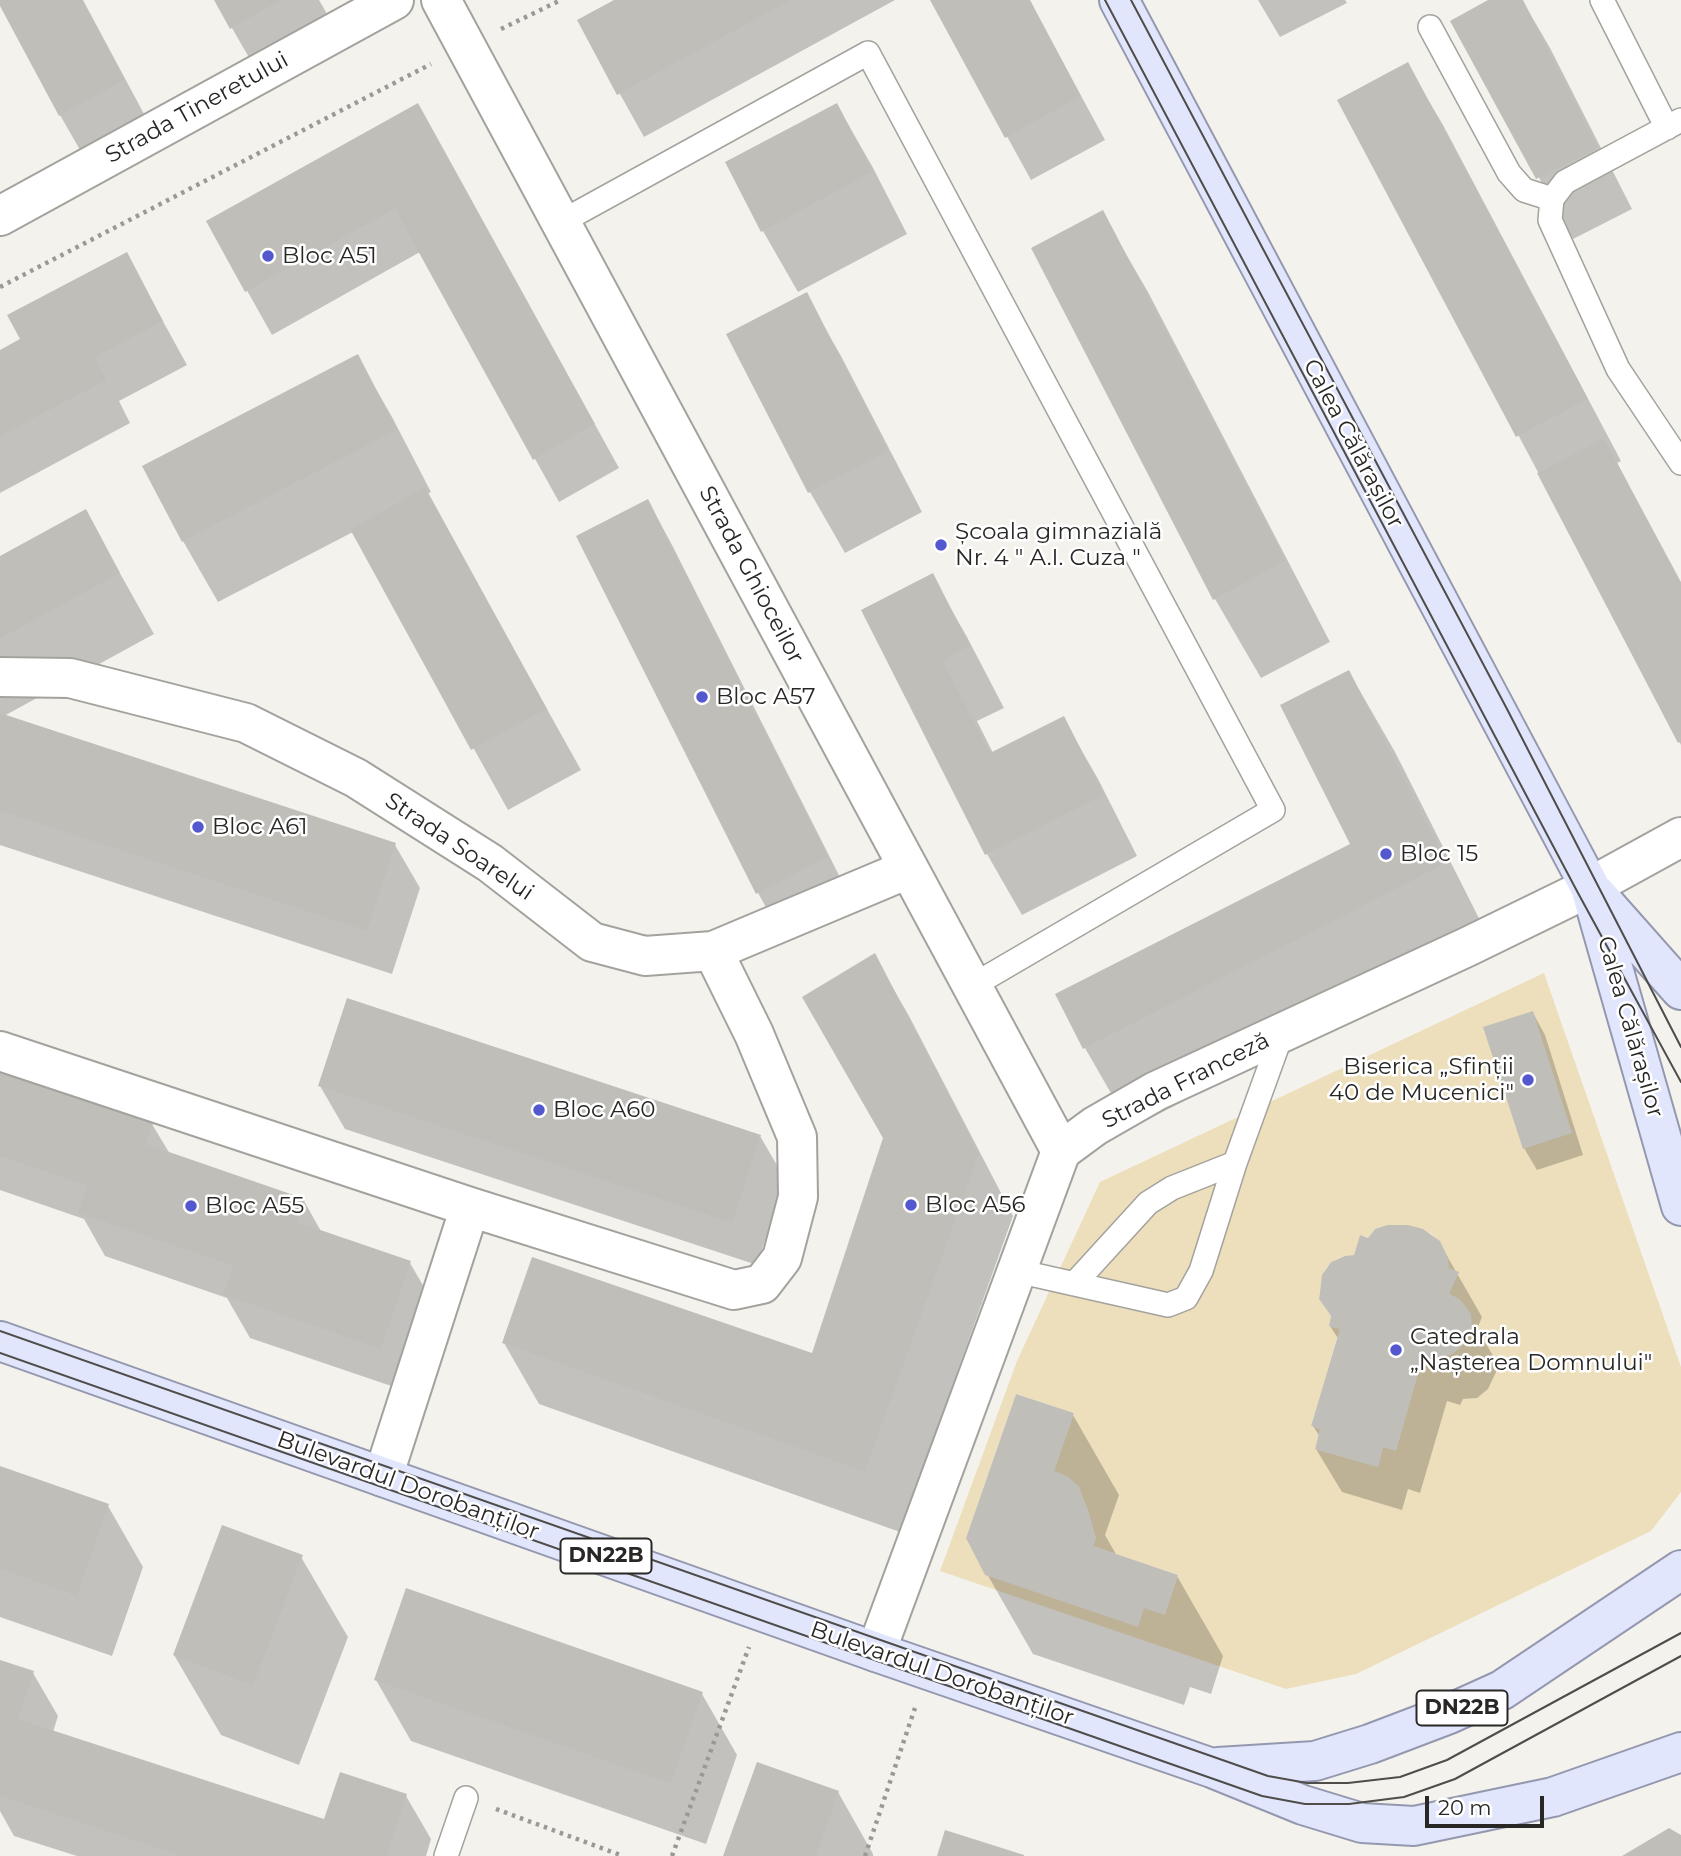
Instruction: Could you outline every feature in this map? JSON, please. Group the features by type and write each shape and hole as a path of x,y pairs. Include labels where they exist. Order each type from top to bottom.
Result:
{"main road":[{"name":"Calea Călărașilor","path":"1119,0 1590,887 1681,1206"},
{"name":"Calea Călărașilor","path":"1590,887 1681,990"},
{"name":"Bulevardul Dorobanților","path":"0,1341 762,1612 1212,1768 1294,1802 1362,1823 1414,1826 1553,1797 1681,1752"},
{"name":"Bulevardul Dorobanților","path":"1212,1768 1315,1760 1370,1744 1449,1714 1502,1690 1681,1570"}],"street":[{"name":"Strada Tineretului","path":"0,216 394,0"},
{"name":"Strada Ghioceilor","path":"441,0 1060,1151"},
{"name":"Strada Soarelui","path":"0,677 70,678 246,723 356,778 490,863 592,942 645,956 713,951 908,869"},
{"name":"Strada Franceză","path":"1060,1151 1095,1126 1156,1091 1467,947 1590,887 1681,837"},
{"path":"0,1051 470,1207 734,1290 762,1284 782,1258 799,1197 797,1137 754,1034 713,951"},
{"path":"876,1652 1060,1151"},
{"path":"383,1477 470,1207"}],"lane":[{"path":"1602,0 1674,124 1565,182 1552,199 1550,220 1618,369 1681,463"},
{"path":"1430,27 1509,173 1524,190 1552,199"},
{"path":"561,222 869,53 1273,810 972,986"},
{"path":"1017,1271 1168,1305 1186,1298 1201,1271 1282,1033"},
{"path":"1074,1284 1148,1203 1172,1188 1236,1163"},
{"path":"446,1856 466,1797"}],"path":[{"path":"0,287 466,46 561,0"},
{"path":"672,1856 762,1612"},
{"path":"865,1856 928,1669"},
{"path":"466,1797 623,1856"}],"shaded area":[{"path":"1544,973 1681,1367 1681,1492 1651,1531 1356,1674 1286,1689 940,1571 1017,1361 1100,1182","holes":["1387,1225 1420,1229 1439,1241 1447,1262 1449,1294 1468,1309 1471,1329 1460,1347 1451,1353 1438,1356 1435,1363 1422,1359 1396,1450 1383,1447 1378,1467 1315,1449 1320,1429 1311,1426 1340,1329 1329,1326 1331,1316 1319,1299 1323,1274 1336,1259 1354,1255 1360,1236 1368,1238 1375,1229","1016,1394 1074,1413 1054,1471 1072,1482 1079,1490 1096,1538 1093,1546 1178,1575 1165,1614 1144,1608 1138,1626 966,1538"]}],"building":[{"path":"0,0 82,0 125,80 59,116 0,6"},
{"path":"214,0 282,0 230,29"},
{"path":"614,0 791,0 617,95 577,20"},
{"path":"930,0 1030,0 1081,96 1005,138"},
{"path":"1488,0 1523,0 1598,148 1536,179 1450,21"},
{"path":"1408,62 1588,399 1516,437 1337,100"},
{"name":"Bloc A51","path":"418,103 595,424 533,460 395,209 245,292 206,221"},
{"path":"837,103 873,172 761,232 725,162"},
{"path":"1103,210 1286,561 1213,600 1031,248"},
{"path":"127,252 163,321 95,357 107,380 0,436 0,350 20,339 7,315"},
{"path":"807,292 888,451 808,493 726,334"},
{"path":"358,354 397,430 182,542 142,466"},
{"path":"1604,438 1681,584 1681,741 1678,743 1537,473"},
{"path":"425,487 547,709 471,750 350,529"},
{"name":"Bloc A57","path":"648,499 828,857 756,894 576,536"},
{"path":"86,509 120,573 0,639 0,556"},
{"path":"933,573 970,646 943,660 990,753 1064,716 1104,795 985,855 861,610"},
{"name":"Bloc 15","path":"1349,670 1447,863 1083,1049 1055,994 1350,844 1280,705"},
{"name":"Bloc A61","path":"0,713 396,843 367,931 0,811"},
{"name":"Bloc A56","path":"875,953 979,1154 865,1472 502,1343 532,1257 812,1353 883,1138 802,997"},
{"name":"Bloc A60","path":"347,998 761,1135 732,1223 318,1086"},
{"name":"Biserica „Sfinții 40 de Mucenici\"","path":"1533,1011 1572,1133 1523,1149 1483,1027"},
{"name":"Bloc A55","path":"0,1070 153,1123 146,1144 305,1199 297,1222 411,1261 381,1349 223,1295 233,1266 78,1213 87,1186 0,1156"},
{"name":"Catedrala „Nașterea Domnului\"","path":"1387,1225 1408,1225 1423,1229 1440,1241 1448,1258 1449,1268 1459,1272 1449,1294 1459,1299 1471,1314 1472,1328 1463,1345 1451,1355 1438,1356 1436,1363 1422,1359 1396,1451 1383,1447 1378,1467 1315,1449 1320,1429 1311,1426 1340,1329 1329,1326 1331,1316 1319,1299 1322,1275 1331,1262 1354,1255 1360,1235 1368,1238 1375,1229"},
{"path":"1016,1394 1074,1413 1054,1471 1067,1476 1079,1486 1096,1538 1093,1546 1178,1575 1165,1615 1144,1608 1138,1627 985,1575 966,1538"},
{"path":"0,1466 109,1504 77,1596 0,1569"},
{"path":"222,1525 303,1555 253,1686 173,1655"},
{"path":"406,1588 703,1692 671,1784 374,1680"},
{"path":"0,1660 34,1671 18,1719 324,1819 340,1772 407,1794 387,1856 181,1856 0,1796"},
{"path":"757,1762 839,1791 816,1856 723,1856"},
{"path":"1669,1828 1681,1835 1681,1856 1622,1856"},
{"path":"945,1830 1024,1855 1024,1856 937,1856"}],"tram line":[{"path":"1105,0 1578,893 1681,1082"},
{"path":"1131,0 1507,709 1681,1047"},
{"path":"0,1331 1268,1776 1307,1783 1348,1783 1400,1777 1447,1760 1681,1633"},
{"path":"0,1353 1262,1796 1305,1804 1349,1804 1404,1797 1455,1779 1681,1656"}],"place":[{"name":"Bloc A51","path":"268,256"},
{"name":"Școala gimnazială Nr. 4 \" A.I. Cuza \"","path":"941,545"},
{"name":"Bloc A57","path":"702,697"},
{"name":"Bloc A61","path":"198,827"},
{"name":"Bloc 15","path":"1386,854"},
{"name":"Biserica „Sfinții 40 de Mucenici\"","path":"1528,1080"},
{"name":"Bloc A60","path":"539,1110"},
{"name":"Bloc A56","path":"911,1205"},
{"name":"Bloc A55","path":"191,1206"},
{"name":"Catedrala „Nașterea Domnului\"","path":"1396,1350"}]}
